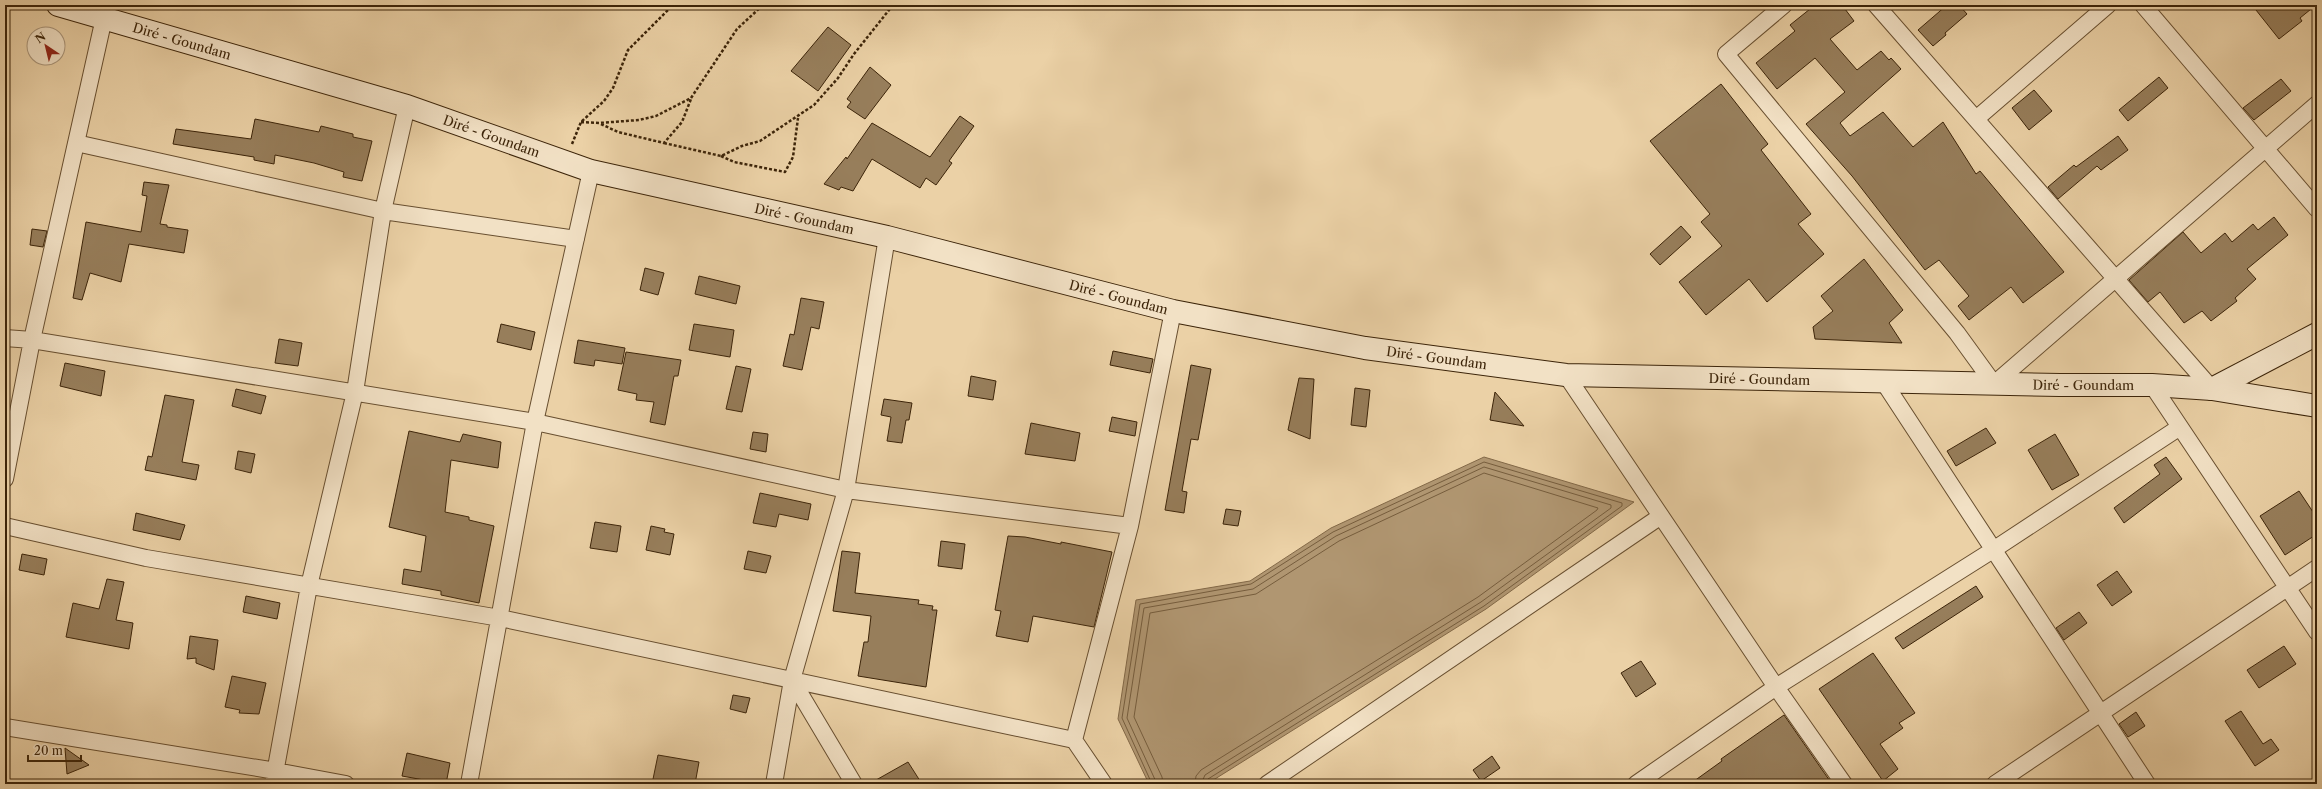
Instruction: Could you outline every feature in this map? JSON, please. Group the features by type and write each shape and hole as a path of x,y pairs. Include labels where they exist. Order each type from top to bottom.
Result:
{"main road":[{"name":"Diré - Goundam","path":"58,5 407,106 591,170 887,237 1172,311 1364,348 1566,375 1994,384 2152,385 2212,389 2317,406"},
{"path":"2212,389 2317,334"}],"street":[{"path":"1784,5 1726,54 1957,333 1994,384 2317,104"},
{"path":"1876,5 2212,389"},
{"path":"1976,119 2108,5"},
{"path":"2144,5 2317,209"},
{"path":"5,479 32,340 104,18"},
{"path":"274,777 309,586 355,392 383,211 407,106"},
{"path":"76,143 383,211 576,239"},
{"path":"469,784 535,422 591,170"},
{"path":"774,784 792,680 846,490 887,237"},
{"path":"1074,740 1130,526 1172,311"},
{"path":"5,338 32,340 535,422 846,490 1130,526"},
{"path":"1566,375 1776,687 1844,784"},
{"path":"1884,381 2147,784"},
{"path":"2152,385 2317,632"},
{"path":"1636,784 1776,687 1993,550 2180,426"},
{"path":"1266,784 1661,516"},
{"path":"5,526 146,558 500,618 1074,740 1104,784"},
{"path":"1995,784 2101,715 2317,568"},
{"path":"792,680 854,784"},
{"path":"5,727 274,777 346,784"}],"path":[{"path":"566,162 581,122 604,101 613,88 628,50 673,5"},
{"path":"664,143 682,122 691,98 737,28 763,5"},
{"path":"721,156 742,146 760,141 814,105 838,78 854,54 894,5"},
{"path":"581,122 599,123 634,121 656,116 691,98"},
{"path":"599,123 618,132 721,156 734,162 785,172 793,157 798,117"}],"water":[{"path":"1484,457 1634,502 1486,609 1207,784 1149,784 1118,719 1136,600 1250,581 1331,528"}],"building":[{"path":"1815,5 1842,5 1854,21 1830,39 1857,70 1881,51 1889,60 1891,58 1901,69 1840,123 1850,136 1883,112 1913,147 1943,122 1976,174 1980,171 2064,272 2023,303 2011,287 1969,320 1958,306 1969,296 1939,260 1925,270 1852,176 1806,124 1845,92 1815,58 1777,89 1756,63 1795,31 1790,25"},
{"path":"1947,5 1959,5 1967,14 1945,33 1946,35 1933,46 1918,30"},
{"path":"2252,5 2316,5 2300,18 2302,21 2279,39"},
{"path":"828,27 851,45 818,91 791,71"},
{"path":"870,67 891,85 865,119 847,107 851,102 847,99"},
{"path":"2159,77 2168,88 2128,121 2119,110"},
{"path":"2281,79 2291,91 2254,120 2243,108"},
{"path":"1721,84 1768,144 1761,150 1811,214 1798,224 1824,254 1767,302 1749,279 1706,315 1679,282 1722,246 1701,222 1710,214 1650,141"},
{"path":"2034,90 2052,111 2029,130 2012,108"},
{"path":"960,116 974,126 949,161 952,163 936,185 926,178 920,188 872,159 853,191 841,187 839,190 824,184 846,157 847,159 872,123 930,157"},
{"path":"255,119 319,132 321,126 353,134 353,137 372,141 362,181 343,177 344,172 314,163 275,155 274,164 254,160 254,157 173,144 176,129 251,139"},
{"path":"2118,136 2128,150 2101,170 2097,166 2058,199 2048,187 2074,165 2076,167"},
{"path":"144,182 169,185 160,224 167,225 167,227 188,230 184,253 129,244 121,282 90,273 82,300 73,298 86,222 141,232 147,196 142,195"},
{"path":"2274,217 2288,235 2247,269 2256,279 2235,298 2237,301 2211,321 2202,311 2184,323 2160,292 2148,302 2129,280 2183,232 2201,253 2225,233 2232,242 2253,224 2258,230"},
{"path":"1681,226 1691,237 1660,265 1650,254"},
{"path":"32,229 47,231 43,247 30,245"},
{"path":"1864,259 1903,310 1889,323 1902,343 1815,339 1813,327 1833,311 1821,296"},
{"path":"645,268 664,273 658,295 640,290"},
{"path":"699,276 740,286 736,304 695,294"},
{"path":"801,298 824,302 819,329 811,327 802,370 783,366 790,334 794,335"},
{"path":"501,324 535,332 531,350 497,342"},
{"path":"694,324 734,330 730,357 689,350"},
{"path":"279,339 302,343 298,366 275,363"},
{"path":"578,340 625,348 622,364 595,360 594,366 574,363"},
{"path":"1113,351 1153,359 1150,373 1110,365"},
{"path":"626,352 681,360 678,376 674,376 665,425 650,422 654,402 636,400 637,394 618,390"},
{"path":"65,363 105,371 101,396 60,386"},
{"path":"1191,365 1211,369 1198,440 1191,439 1182,491 1187,492 1184,513 1165,510"},
{"path":"736,366 751,369 742,412 726,409"},
{"path":"971,376 996,381 993,400 968,396"},
{"path":"1299,378 1314,379 1310,439 1288,430"},
{"path":"1355,388 1370,390 1366,427 1351,425"},
{"path":"236,389 266,396 261,414 232,406"},
{"path":"1495,392 1524,426 1490,420"},
{"path":"165,395 194,400 182,462 199,465 196,480 145,470 148,456 152,457"},
{"path":"884,399 912,403 909,420 906,420 902,443 887,441 891,417 881,415"},
{"path":"1112,417 1137,422 1135,436 1109,431"},
{"path":"1031,423 1080,433 1075,461 1025,454"},
{"path":"1986,428 1996,443 1956,466 1947,451"},
{"path":"409,431 460,442 463,434 501,442 498,468 451,460 445,512 469,517 469,520 494,526 479,603 441,595 441,591 402,584 404,569 421,572 426,536 389,527"},
{"path":"753,432 768,434 766,452 750,449"},
{"path":"2055,434 2079,475 2052,490 2028,450"},
{"path":"238,451 255,454 251,473 235,469"},
{"path":"2166,457 2182,479 2124,523 2114,508 2160,474 2154,465"},
{"path":"2299,491 2317,518 2317,534 2285,555 2260,516"},
{"path":"760,493 811,504 808,520 779,514 776,527 753,523"},
{"path":"1226,509 1241,511 1238,526 1223,524"},
{"path":"136,513 185,525 180,540 133,530"},
{"path":"595,522 621,526 617,552 590,548"},
{"path":"651,526 665,529 664,532 674,534 670,555 646,550"},
{"path":"1008,536 1025,537 1061,544 1061,542 1112,552 1094,627 1033,616 1028,642 996,636 1001,611 995,610"},
{"path":"941,541 965,544 962,569 938,566"},
{"path":"748,551 771,556 766,573 744,569"},
{"path":"842,551 860,553 855,593 919,600 918,604 933,606 932,610 937,610 926,687 858,676 864,642 868,642 871,616 833,611"},
{"path":"22,554 47,559 44,575 19,570"},
{"path":"2117,571 2132,592 2112,606 2097,585"},
{"path":"107,579 124,582 116,620 133,623 129,649 66,637 73,603 99,609"},
{"path":"1976,586 1983,597 1903,649 1895,638"},
{"path":"246,596 280,603 277,619 243,612"},
{"path":"2079,612 2087,623 2064,640 2056,628"},
{"path":"190,636 218,640 214,670 196,663 196,658 187,659"},
{"path":"2284,646 2296,664 2259,688 2247,670"},
{"path":"1873,653 1915,713 1899,723 1903,728 1880,744 1898,769 1883,781 1819,689"},
{"path":"1641,661 1656,684 1636,697 1621,673"},
{"path":"232,676 266,683 259,714 239,713 240,710 225,707"},
{"path":"733,695 750,698 746,713 730,709"},
{"path":"2241,711 2263,744 2271,739 2279,750 2255,766 2225,721"},
{"path":"2136,712 2145,726 2128,737 2119,724"},
{"path":"1784,715 1832,784 1690,784 1722,761 1721,759"},
{"path":"65,748 89,765 67,774"},
{"path":"407,753 450,763 446,784 402,776"},
{"path":"658,755 699,762 695,784 652,784"},
{"path":"1492,756 1500,768 1481,781 1473,770"},
{"path":"908,762 922,784 869,784"}]}
